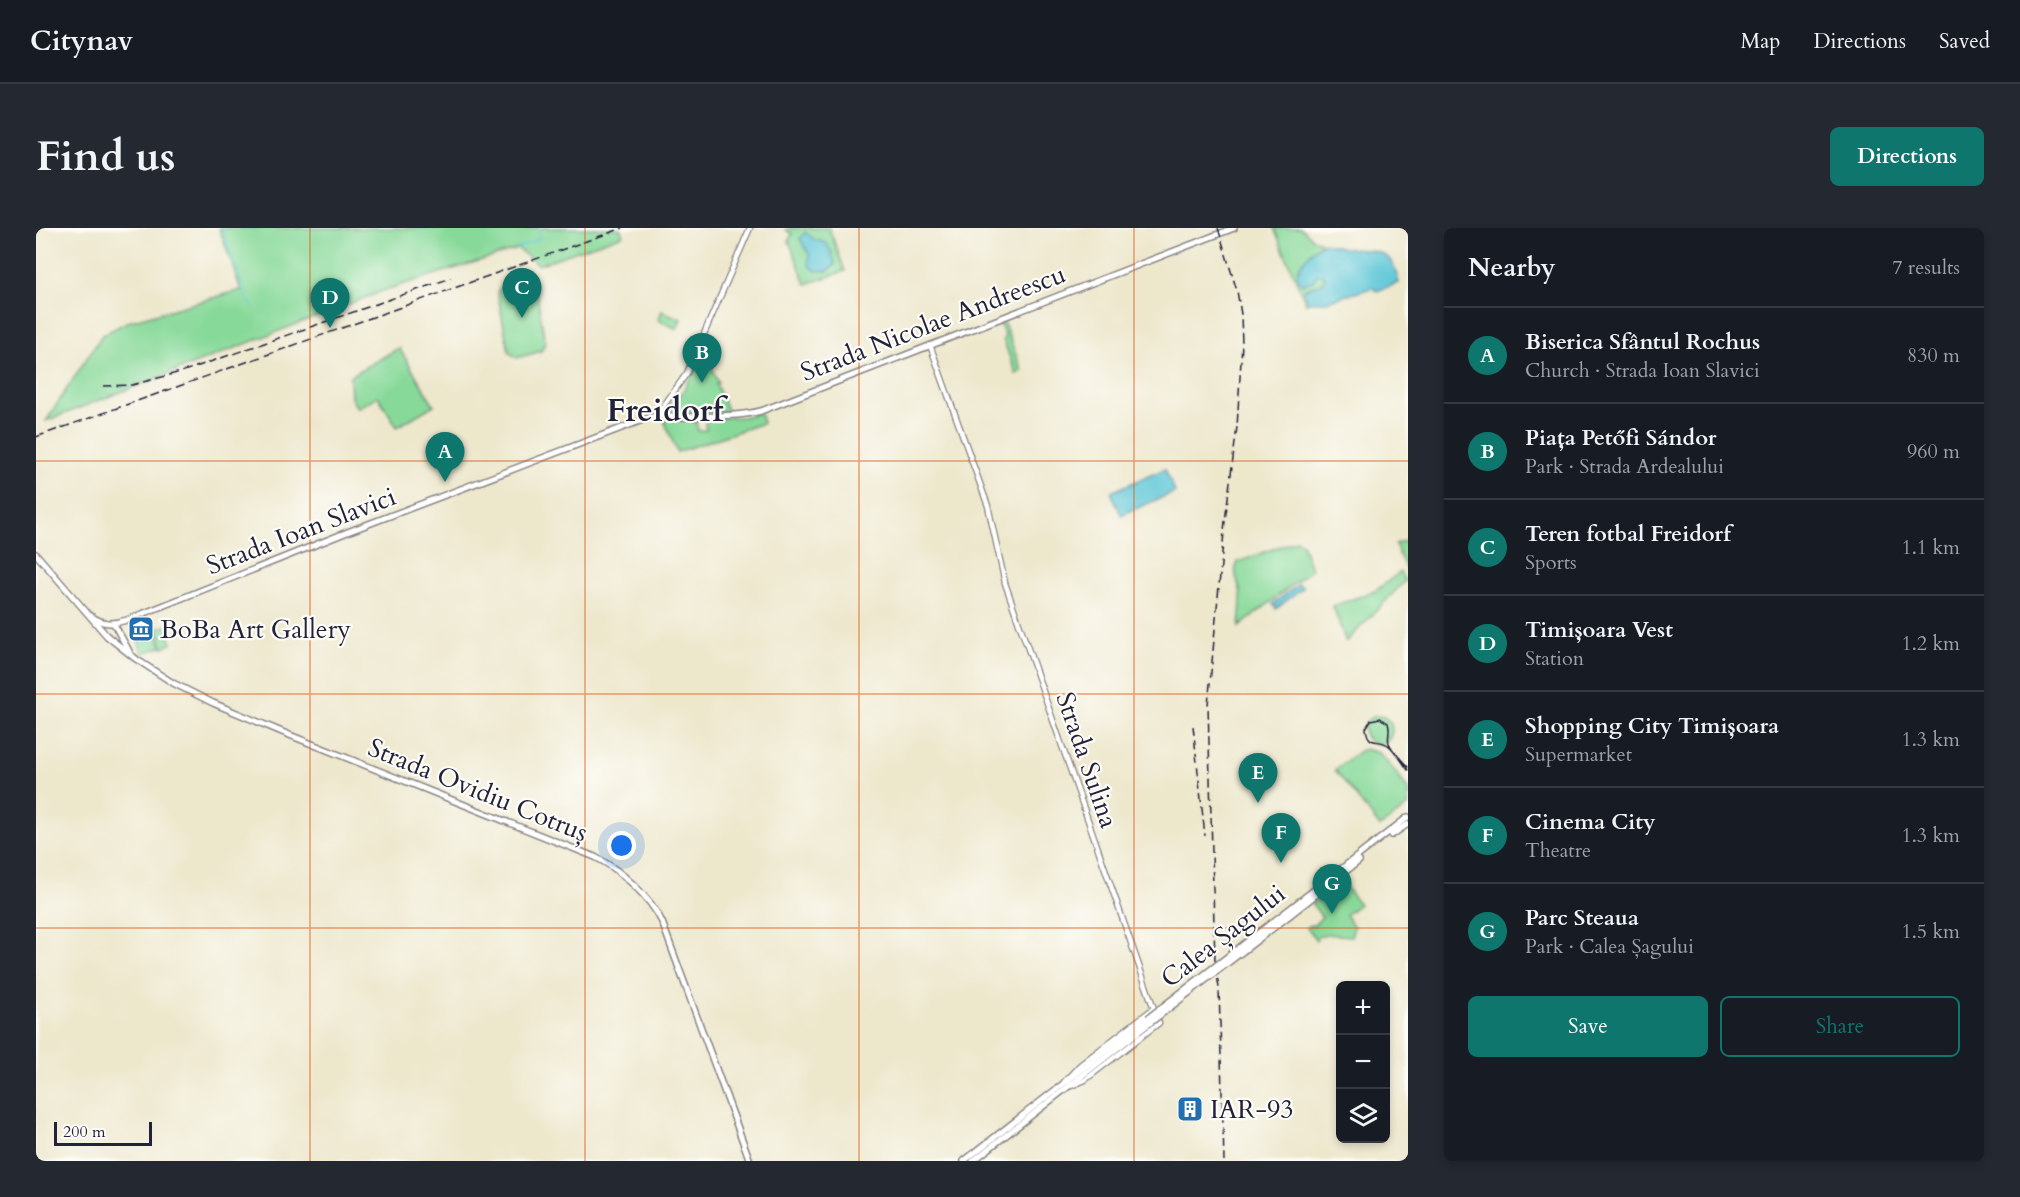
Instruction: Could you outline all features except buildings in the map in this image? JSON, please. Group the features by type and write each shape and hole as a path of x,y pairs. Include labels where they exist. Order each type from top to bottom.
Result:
{"main road":[{"name":"Strada Nicolae Andreescu","path":"660,416 753,413 1234,228"},
{"name":"Strada Ioan Slavici","path":"114,624 350,531 648,418 660,416"},
{"name":"Strada Ovidiu Cotruș","path":"36,554 107,636 167,679 213,703 595,857 621,872 654,909 662,922 750,1161"},
{"path":"91,616 102,623 114,624"},
{"name":"Strada Ovidiu Cotruș","path":"114,624 130,654"},
{"name":"Calea Șagului","path":"964,1161 1150,1020 1408,817"},
{"name":"Calea Șagului","path":"1288,913 1408,824"},
{"name":"Calea Șagului","path":"973,1161 1150,1020"}],"street":[{"path":"660,416 662,408 687,374 750,228"},
{"name":"Strada Sulina","path":"930,345 988,506 1005,583 1159,1023"},
{"name":"Calea Șagului","path":"1062,1085 1080,1065 1154,1008"},
{"name":"Calea Șagului","path":"1069,1086 1085,1080 1159,1023"}],"green space":[{"path":"219,228 620,228 623,235 538,265 518,249 388,289 46,421 102,335 127,322 241,290"},
{"path":"829,228 845,271 806,284 789,241 792,234 786,230"},
{"path":"1274,228 1301,228 1322,243 1313,250 1298,269 1315,276 1322,274 1326,279 1323,283 1303,290 1308,302 1306,304"},
{"path":"529,280 536,286 545,343 541,351 517,358 509,352 497,292 500,288 515,281"},
{"path":"662,311 681,319 677,329 658,320"},
{"path":"1003,321 1022,371 1016,374 1003,339 1005,337 999,322"},
{"path":"399,348 434,405 397,427 378,396 357,408 351,398 350,376"},
{"path":"706,353 728,412 698,414 668,412 668,407 675,397 680,396"},
{"path":"760,413 763,423 677,452 663,418 696,421 698,431 706,430 705,420 707,418 743,417"},
{"path":"1297,540 1302,543 1311,570 1239,627 1241,592 1236,575 1238,562"},
{"path":"1408,540 1408,575 1395,544"},
{"path":"1400,572 1405,581 1346,642 1333,606 1375,591"},
{"path":"167,626 172,644 163,647 157,628"},
{"path":"156,629 162,647 142,653 137,635"},
{"path":"1378,716 1388,720 1392,730 1388,740 1378,744 1368,740 1364,730 1368,720"},
{"path":"1365,749 1379,753 1408,790 1408,806 1380,827 1335,770"},
{"path":"1341,881 1359,904 1345,915 1354,927 1351,936 1325,934 1318,936 1316,940 1307,928 1313,926 1322,917 1312,904"}],"water":[{"path":"805,232 815,240 826,243 831,251 835,264 828,271 816,271 809,265 809,254 800,239"},
{"path":"1322,243 1381,253 1392,262 1399,283 1377,291 1372,288 1323,302 1308,302 1303,290 1323,283 1325,277 1322,274 1316,276 1313,281 1302,284 1296,276 1306,258"},
{"path":"1165,469 1175,492 1121,515 1111,492"},
{"path":"1299,584 1303,588 1276,609 1273,604"}],"waterway":[{"path":"222,228 246,298 253,307"},
{"path":"518,248 539,239 539,228"}],"tram line":[{"path":"1408,767 1406,764 1400,758 1397,755 1395,752 1392,749 1390,746 1388,723 1380,718 1371,720 1366,728 1369,738 1371,740 1384,743 1388,745 1391,747 1394,750 1396,753 1399,757 1401,760 1408,770"}],"railway":[{"path":"36,437 623,228"},
{"path":"1218,228 1237,291 1241,314 1242,344 1237,427 1225,521 1208,705 1215,961 1219,988 1224,1161"},
{"path":"103,386 132,385 184,371 451,278"},
{"path":"1193,726 1205,836"}],"place":[{"name":"Teren fotbal Freidorf","path":"522,318"},
{"name":"Timișoara Vest","path":"330,328"},
{"name":"Piața Petőfi Sándor","path":"702,383"},
{"name":"Biserica Sfântul Rochus","path":"445,482"},
{"name":"BoBa Art Gallery","path":"141,629"},
{"name":"Shopping City Timișoara","path":"1258,803"},
{"name":"Cinema City","path":"1281,863"},
{"name":"Parc Steaua","path":"1332,914"},
{"name":"IAR-93","path":"1190,1109"}],"district":[{"name":"Freidorf","path":"665,411"}]}
